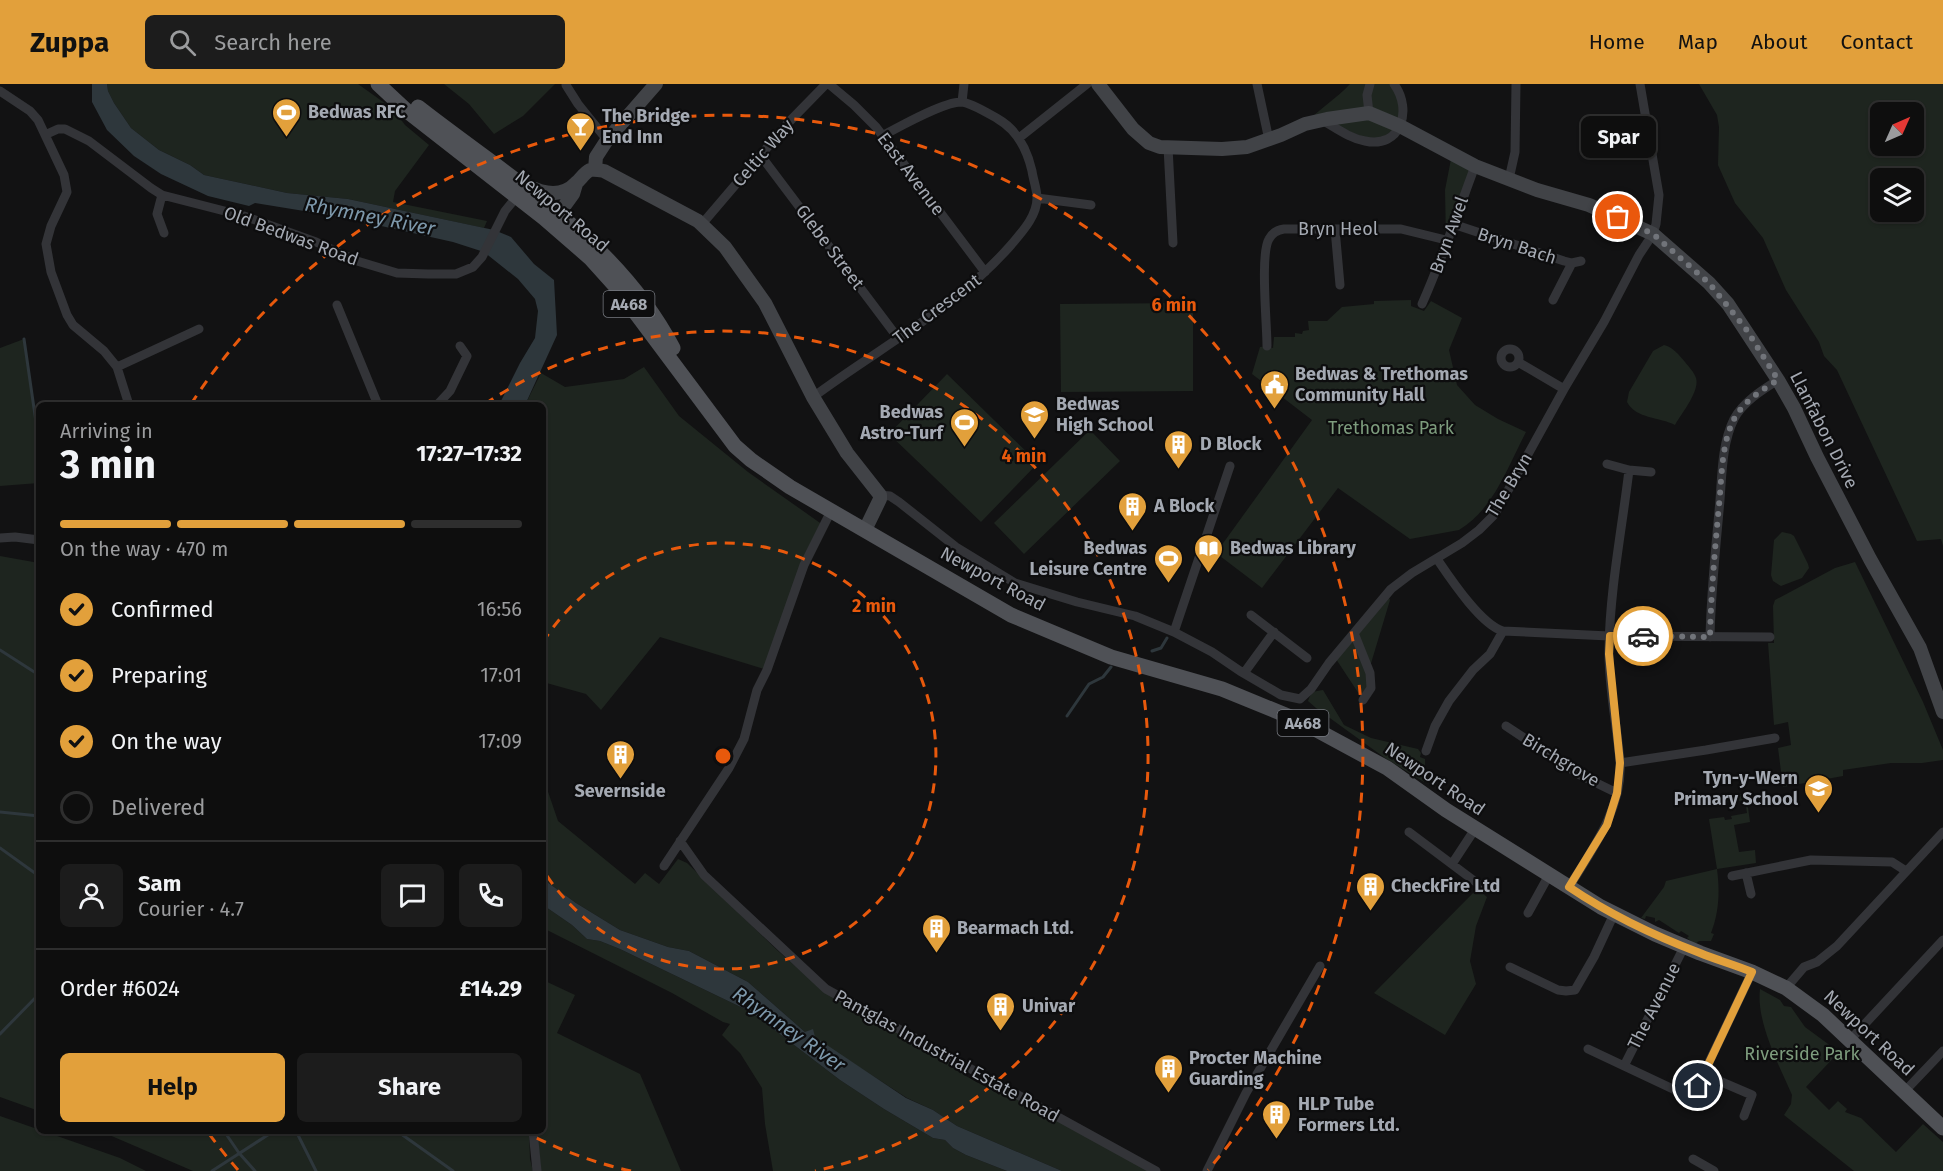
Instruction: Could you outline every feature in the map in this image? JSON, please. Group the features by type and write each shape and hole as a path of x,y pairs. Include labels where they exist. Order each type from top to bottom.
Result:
{"main road":[{"name":"Newport Road","path":"378,84 407,111 518,190"},
{"name":"Newport Road","path":"383,84 413,103 551,216 603,271 727,435 744,453 790,487 1011,615 1111,657 1222,689 1300,721 1387,768 1475,829 1614,914 1684,947 1752,972 1786,988 1815,1009 1943,1128"},
{"name":"Newport Road","path":"551,216 571,225 606,258 646,306 669,340 697,393"}],"street":[{"name":"East Avenue","path":"828,84 854,105 882,136 985,272"},
{"name":"Celtic Way","path":"702,224 788,123 828,84"},
{"path":"962,102 964,84"},
{"path":"1019,138 1087,84"},
{"path":"1098,84 1133,129 1149,143 1168,147 1222,149 1247,147 1305,124 1369,113 1367,95 1370,84"},
{"path":"1257,84 1269,140"},
{"path":"1322,120 1350,137 1366,142 1386,139 1396,132 1404,113 1403,103 1394,84"},
{"path":"1509,179 1515,152 1516,84"},
{"path":"1640,84 1659,195 1658,216 1653,234"},
{"path":"566,85 607,140"},
{"path":"595,169 597,157 607,140 649,86"},
{"path":"0,91 34,115 47,134 67,185 66,195 51,226 46,244 51,272 64,309 73,325 104,351 117,368 128,402"},
{"path":"882,136 944,107 962,102 985,111 1008,125 1019,138 1030,164 1037,198 1091,205"},
{"name":"Llanfabon Drive","path":"1369,113 1400,126 1475,166 1537,190 1581,202 1653,234 1701,275 1722,297 1746,329 1794,408 1870,559 1920,648 1943,712"},
{"name":"Old Bedwas Road","path":"47,134 58,129 65,129 89,141 162,195 244,216 315,242 357,261 397,273 460,273 473,267 484,252 494,230 518,190"},
{"path":"1168,147 1173,243"},
{"name":"Glebe Street","path":"761,156 898,338"},
{"name":"Bryn Awel","path":"1422,304 1475,166"},
{"name":"Newport Road","path":"551,216 586,173 595,169 609,173 702,224 725,247 765,303 813,397 853,462 880,495 890,496 956,547 1015,583 1077,602 1135,616 1174,632 1212,652 1281,695 1300,699 1311,688"},
{"path":"518,190 546,194 571,190 571,225"},
{"path":"162,195 157,214 164,233"},
{"name":"The Crescent","path":"813,397 937,313 985,272 1026,228 1037,198"},
{"name":"Bryn Bach","path":"1453,224 1577,262 1553,300"},
{"name":"Bryn Heol","path":"1267,346 1264,259 1267,241 1275,232 1284,229 1401,229 1446,240"},
{"path":"1335,229 1340,285"},
{"name":"The Bryn","path":"1311,688 1391,589 1479,530 1495,514 1653,234"},
{"path":"337,304 377,402"},
{"path":"117,368 200,329"},
{"path":"460,346 467,356"},
{"path":"440,402 450,391 467,356 478,351"},
{"path":"1518,362 1564,389"},
{"path":"1710,637 1722,475 1730,430 1735,418 1750,400 1778,380"},
{"path":"1607,464 1629,470 1652,472"},
{"path":"1174,632 1230,466"},
{"path":"1569,887 1607,825 1617,793 1620,763 1609,654 1629,470"},
{"path":"865,530 880,495"},
{"path":"664,866 729,768 744,739 757,690 768,670 804,565 831,511"},
{"path":"0,532 15,537"},
{"path":"0,538 36,540"},
{"path":"1437,559 1474,609 1497,629 1503,631 1610,636 1770,637"},
{"path":"1251,615 1307,658"},
{"path":"1426,752 1435,726 1449,701 1473,670 1490,654 1503,631"},
{"path":"1244,673 1274,632"},
{"path":"1354,633 1370,673 1371,688 1363,700"},
{"name":"Birchgrove","path":"1506,726 1580,775 1617,793"},
{"path":"1620,763 1775,738"},
{"path":"1452,864 1475,829"},
{"path":"1786,988 1804,967 1817,962 1837,946 1943,831"},
{"path":"1409,832 1481,886"},
{"name":"Pantglas Industrial Estate Road","path":"680,841 704,875 826,989 1156,1171"},
{"path":"1732,876 1811,860 1892,862 1906,871"},
{"path":"1746,873 1751,894"},
{"path":"1528,913 1549,875"},
{"path":"1510,967 1558,990 1575,990 1594,957 1614,914"},
{"path":"1849,1041 1943,940"},
{"name":"The Avenue","path":"1624,1066 1684,947"},
{"path":"1207,1171 1246,1093 1320,966"},
{"path":"1588,1049 1692,1098 1752,972"},
{"path":"1905,1092 1943,1051"},
{"path":"1703,1074 1752,1095 1744,1116"},
{"path":"532,1134 537,1171"},
{"path":"1693,1159 1714,1171"}],"green space":[{"name":"Bedwas RFC","path":"107,84 358,84 393,109 405,125 429,145 395,191 393,202 487,221 484,228 348,199 287,193 204,175 190,165 159,150 131,128 114,103"},
{"path":"444,84 555,84 523,116 494,134 469,104"},
{"path":"1350,84 1394,84 1398,90 1400,126 1375,142 1322,120 1305,124"},
{"path":"1699,84 1943,84 1943,546 1941,539 1917,541 1837,370 1824,356 1819,342 1786,290 1763,238 1735,203 1718,165 1717,115"},
{"path":"1452,154 1475,166 1446,240 1445,190"},
{"name":"Trethomas Park","path":"1411,300 1411,306 1424,311 1431,301 1462,318 1449,350 1457,385 1475,405 1526,432 1499,486 1482,511 1459,530 1410,539 1338,488 1262,588 1216,553 1312,420 1252,374 1260,347 1273,348 1274,337 1295,337 1295,333 1302,334 1303,331 1309,330 1308,321 1327,321 1342,307 1374,304 1374,301"},
{"path":"1193,303 1193,391 1061,392 1060,304"},
{"path":"24,339 36,422 36,483 0,486 0,348"},
{"path":"1664,345 1678,354 1691,370 1697,383 1693,395 1675,425 1642,415 1631,408 1627,402 1629,392 1653,351"},
{"path":"644,367 679,416 748,472 823,525 767,670 660,637 601,710 586,694 546,683 546,402 526,402 541,373 565,387 624,379"},
{"name":"Bedwas Astro-Turf","path":"947,374 1038,463 981,522 889,434"},
{"path":"1090,430 1120,461 1024,554 994,523"},
{"path":"1782,532 1794,536 1809,568 1802,578 1781,586 1773,581 1771,575 1774,540"},
{"path":"0,556 36,562 36,1110 0,1097"},
{"path":"1855,562 1923,702 1943,750 1943,760 1891,763 1843,770 1843,776 1783,787 1778,748 1791,745 1788,722 1774,725 1768,643 1774,643 1773,606 1775,600 1835,568"},
{"path":"1387,593 1390,600 1369,670 1371,681 1363,700 1334,656"},
{"path":"1323,690 1344,725 1371,738 1418,749 1421,753 1420,757 1425,759 1428,783 1385,758 1308,701 1313,692"},
{"path":"546,786 558,821 635,884 645,873 659,884 678,859 687,863 820,988 960,1067 964,1075 997,1093 1008,1092 1149,1171 1062,1171 957,1126 933,1110 907,1098 805,1032 748,982 689,951 668,947 620,930 546,881"},
{"path":"1746,793 1750,822 1734,825 1739,852 1755,850 1756,863 1717,869 1709,819 1724,817 1725,820 1732,819 1731,816 1747,813 1745,800 1715,804 1714,799"},
{"path":"1717,869 1718,902 1711,941 1699,941 1695,944 1687,938 1689,936 1681,931 1679,933 1659,920 1655,922 1655,918 1646,916 1645,919 1641,918 1666,881"},
{"path":"1477,889 1487,897 1476,926 1470,961 1476,984 1445,1035 1374,993"},
{"path":"546,907 572,925 587,939 600,941 620,949 751,1012 840,1080 884,1109 933,1138 945,1140 953,1148 966,1155 1007,1171 773,1171 762,1088 740,1053 722,1035 730,1024 546,930"},
{"path":"546,981 575,995 557,1033 640,1074 681,1171 541,1171 537,1134 546,1134"},
{"name":"Riverside Park","path":"1760,989 1780,1000 1784,1006 1791,1007 1805,1027 1839,1052 1806,1087 1829,1110 1838,1101 1847,1109 1845,1112 1861,1118 1896,1152 1923,1124 1943,1142 1943,1171 1854,1171 1784,1115 1791,1104 1792,1095 1765,1029 1761,1015"},
{"path":"0,1116 36,1129 36,1134 51,1134 120,1158 146,1171 0,1171"},
{"path":"107,1134 529,1134 533,1171 193,1171"}],"water":[{"name":"Rhymney River","path":"92,84 107,84 114,103 131,128 159,150 190,165 204,175 287,193 348,199 494,230 511,237 534,264 554,280 557,335 526,402 500,402 535,338 538,311 535,299 518,279 484,252 453,242 341,217 255,203 249,206 208,196 161,174 134,156 107,130 92,102"},
{"name":"Rhymney River","path":"546,881 620,930 668,947 689,951 748,982 805,1032 813,1029 815,1037 906,1098 933,1110 957,1126 1062,1171 1007,1171 966,1155 953,1148 945,1140 933,1138 884,1109 840,1080 751,1012 620,949 600,941 587,939 572,925 546,907"}],"waterway":[{"path":"24,339 36,422"},
{"path":"1152,651 1161,648 1167,638"},
{"path":"0,650 36,673"},
{"path":"1067,716 1089,684 1103,677 1111,667"},
{"path":"0,812 36,816"},
{"path":"0,848 36,874"},
{"path":"0,1034 36,997"},
{"path":"226,1134 255,1171"},
{"path":"212,1171 269,1134"},
{"path":"298,1134 316,1171"},
{"path":"401,1134 453,1171"}],"way so far":[{"path":"1618,217 1653,234 1709,283 1746,329 1778,380 1750,400 1735,418 1725,448 1711,600 1710,637 1643,636"}],"place":[{"name":"Bedwas RFC","path":"287,138"},
{"name":"The Bridge End Inn","path":"581,152"},
{"name":"Spar","path":"1618,217"},
{"name":"Bedwas & Trethomas Community Hall","path":"1274,410"},
{"name":"Bedwas High School","path":"1035,440"},
{"name":"Bedwas Astro-Turf","path":"964,448"},
{"name":"D Block","path":"1179,470"},
{"name":"A Block","path":"1133,532"},
{"name":"Bedwas Library","path":"1209,574"},
{"name":"Bedwas Leisure Centre","path":"1168,584"},
{"name":"Severnside","path":"620,780"},
{"name":"Tyn-y-Wern Primary School","path":"1819,814"},
{"name":"CheckFire Ltd","path":"1370,912"},
{"name":"Bearmach Ltd.","path":"936,954"},
{"name":"Univar","path":"1001,1032"},
{"name":"Procter Machine Guarding","path":"1168,1094"},
{"name":"HLP Tube Formers Ltd.","path":"1277,1140"}],"route":[{"path":"1643,636 1610,636 1609,654 1620,763 1617,793 1607,825 1569,887 1586,899 1655,934 1752,972 1698,1086"}]}
